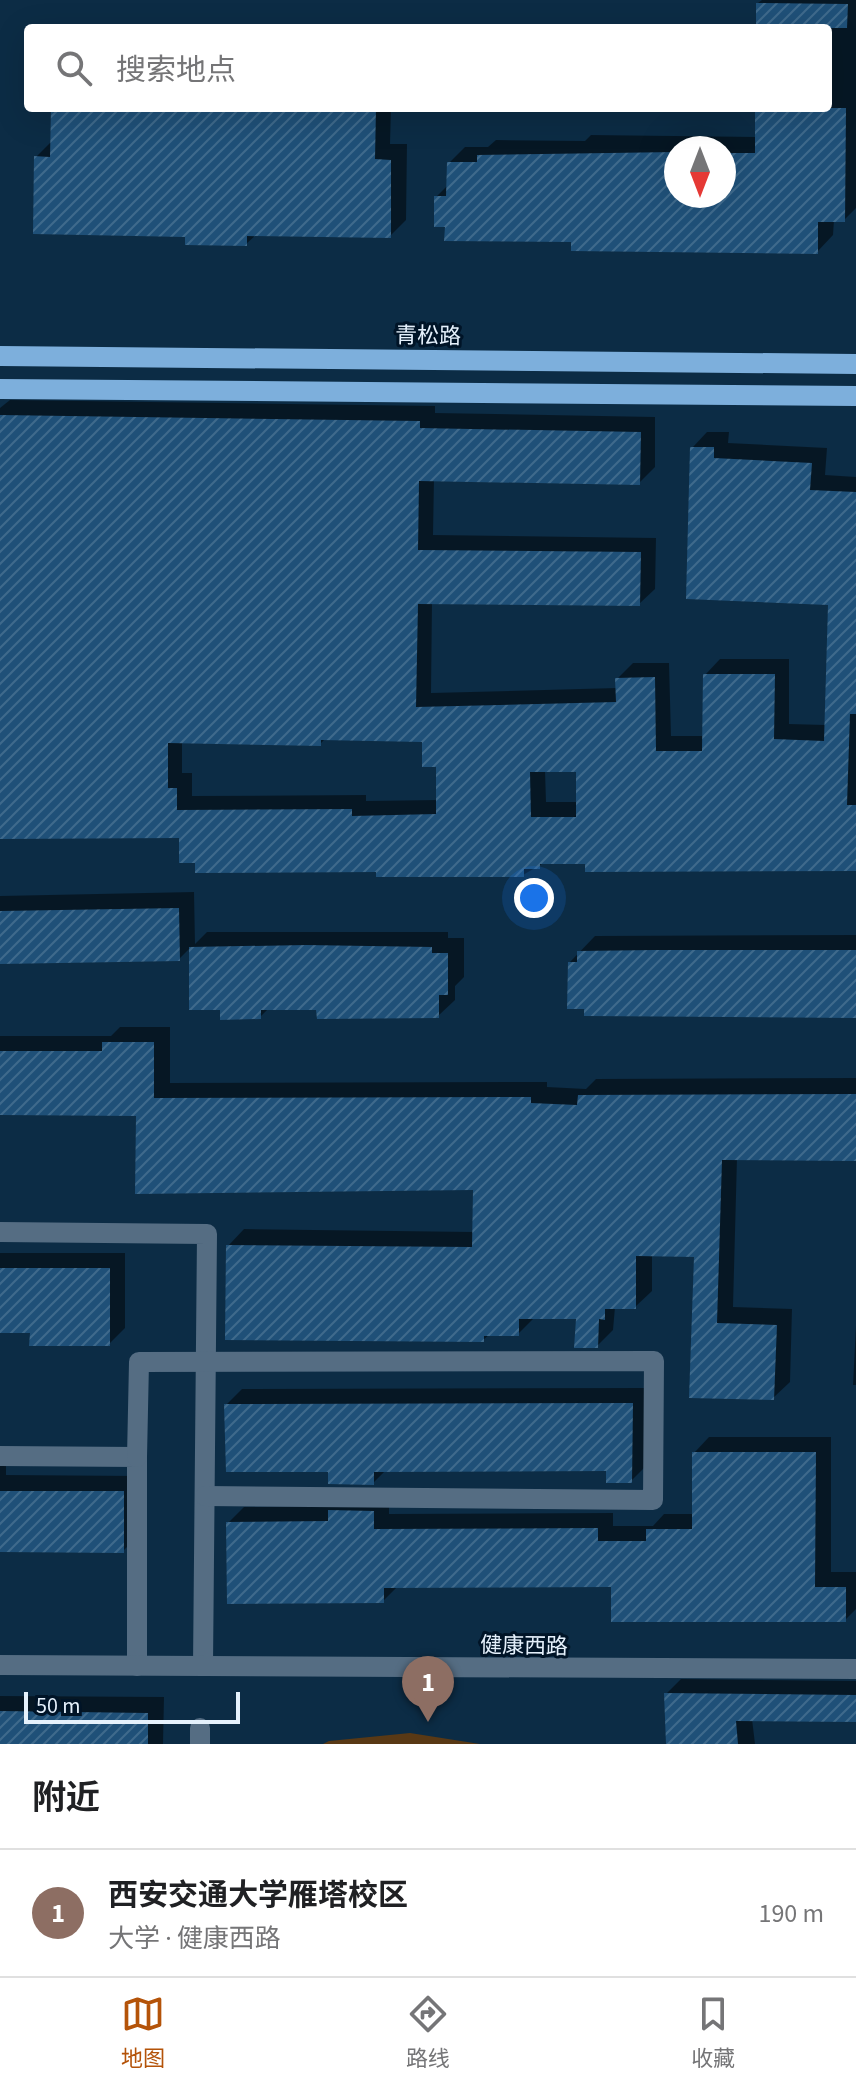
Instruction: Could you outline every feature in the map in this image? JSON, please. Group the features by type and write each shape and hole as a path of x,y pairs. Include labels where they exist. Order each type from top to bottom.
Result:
{"main road":[{"name":"青松路","path":"0,356 856,364"},
{"path":"0,389 856,396"}],"street":[{"path":"0,1232 207,1234 203,1666"},
{"path":"137,1666 139,1362 654,1361 653,1500 205,1496"},
{"path":"0,1456 137,1457"},
{"name":"健康西路","path":"0,1665 856,1669"}],"shaded area":[{"path":"410,1733 480,1744 323,1744 329,1741"}],"building":[{"path":"756,3 848,4 847,28 832,28 832,24 756,24"},
{"path":"832,108 846,108 845,222 818,222 818,254 571,251 571,242 444,241 445,227 434,227 434,196 446,196 447,162 477,162 477,155 664,152 664,208 736,208 736,153 755,153 755,112 832,112"},
{"path":"51,112 376,112 375,159 391,160 391,238 247,236 247,246 185,245 185,237 33,234 34,156 50,157"},
{"path":"0,415 420,421 420,428 641,432 640,485 419,481 418,550 641,552 640,606 418,604 416,707 616,702 615,678 655,677 656,751 702,751 703,674 775,674 774,739 824,741 828,605 686,599 690,447 714,447 714,458 812,463 810,490 856,492 856,714 850,714 847,805 856,805 856,871 585,872 585,864 540,864 540,869 524,869 524,877 376,877 376,872 195,873 195,863 179,863 179,838 0,839","holes":["321,740 422,742 422,767 436,767 436,814 352,816 352,809 177,810 177,788 168,788 168,743 321,746","530,772 576,772 576,817 531,817"]},
{"path":"179,908 180,961 0,964 0,911"},
{"path":"189,947 432,947 432,953 448,953 448,995 439,995 439,1018 317,1019 316,1010 261,1010 261,1019 220,1020 220,1010 189,1010"},
{"path":"856,950 856,1018 584,1016 584,1009 567,1009 568,962 577,962 577,951"},
{"path":"102,1042 154,1042 154,1098 531,1097 531,1103 577,1105 578,1095 856,1094 856,1161 722,1160 717,1323 777,1325 774,1400 689,1398 694,1257 636,1256 636,1309 605,1309 605,1320 599,1319 598,1348 574,1348 576,1319 519,1319 519,1336 484,1336 484,1342 225,1340 226,1245 472,1247 473,1190 135,1194 136,1116 0,1115 0,1051 102,1051"},
{"path":"0,1268 110,1268 110,1346 29,1346 30,1333 0,1333"},
{"path":"633,1403 632,1483 606,1483 606,1471 374,1472 374,1485 328,1484 328,1472 226,1472 224,1404"},
{"path":"692,1452 816,1452 815,1587 846,1587 846,1622 611,1622 611,1587 384,1588 384,1603 227,1604 226,1522 328,1521 328,1510 374,1511 374,1529 598,1528 598,1541 646,1541 646,1529 692,1529"},
{"path":"0,1491 124,1491 124,1553 0,1552"},
{"path":"664,1693 856,1695 856,1722 736,1721 738,1744 666,1744"},
{"path":"0,1711 148,1713 148,1744 0,1744"}],"place":[{"name":"西安交通大学雁塔校区","path":"428,1722"}]}
